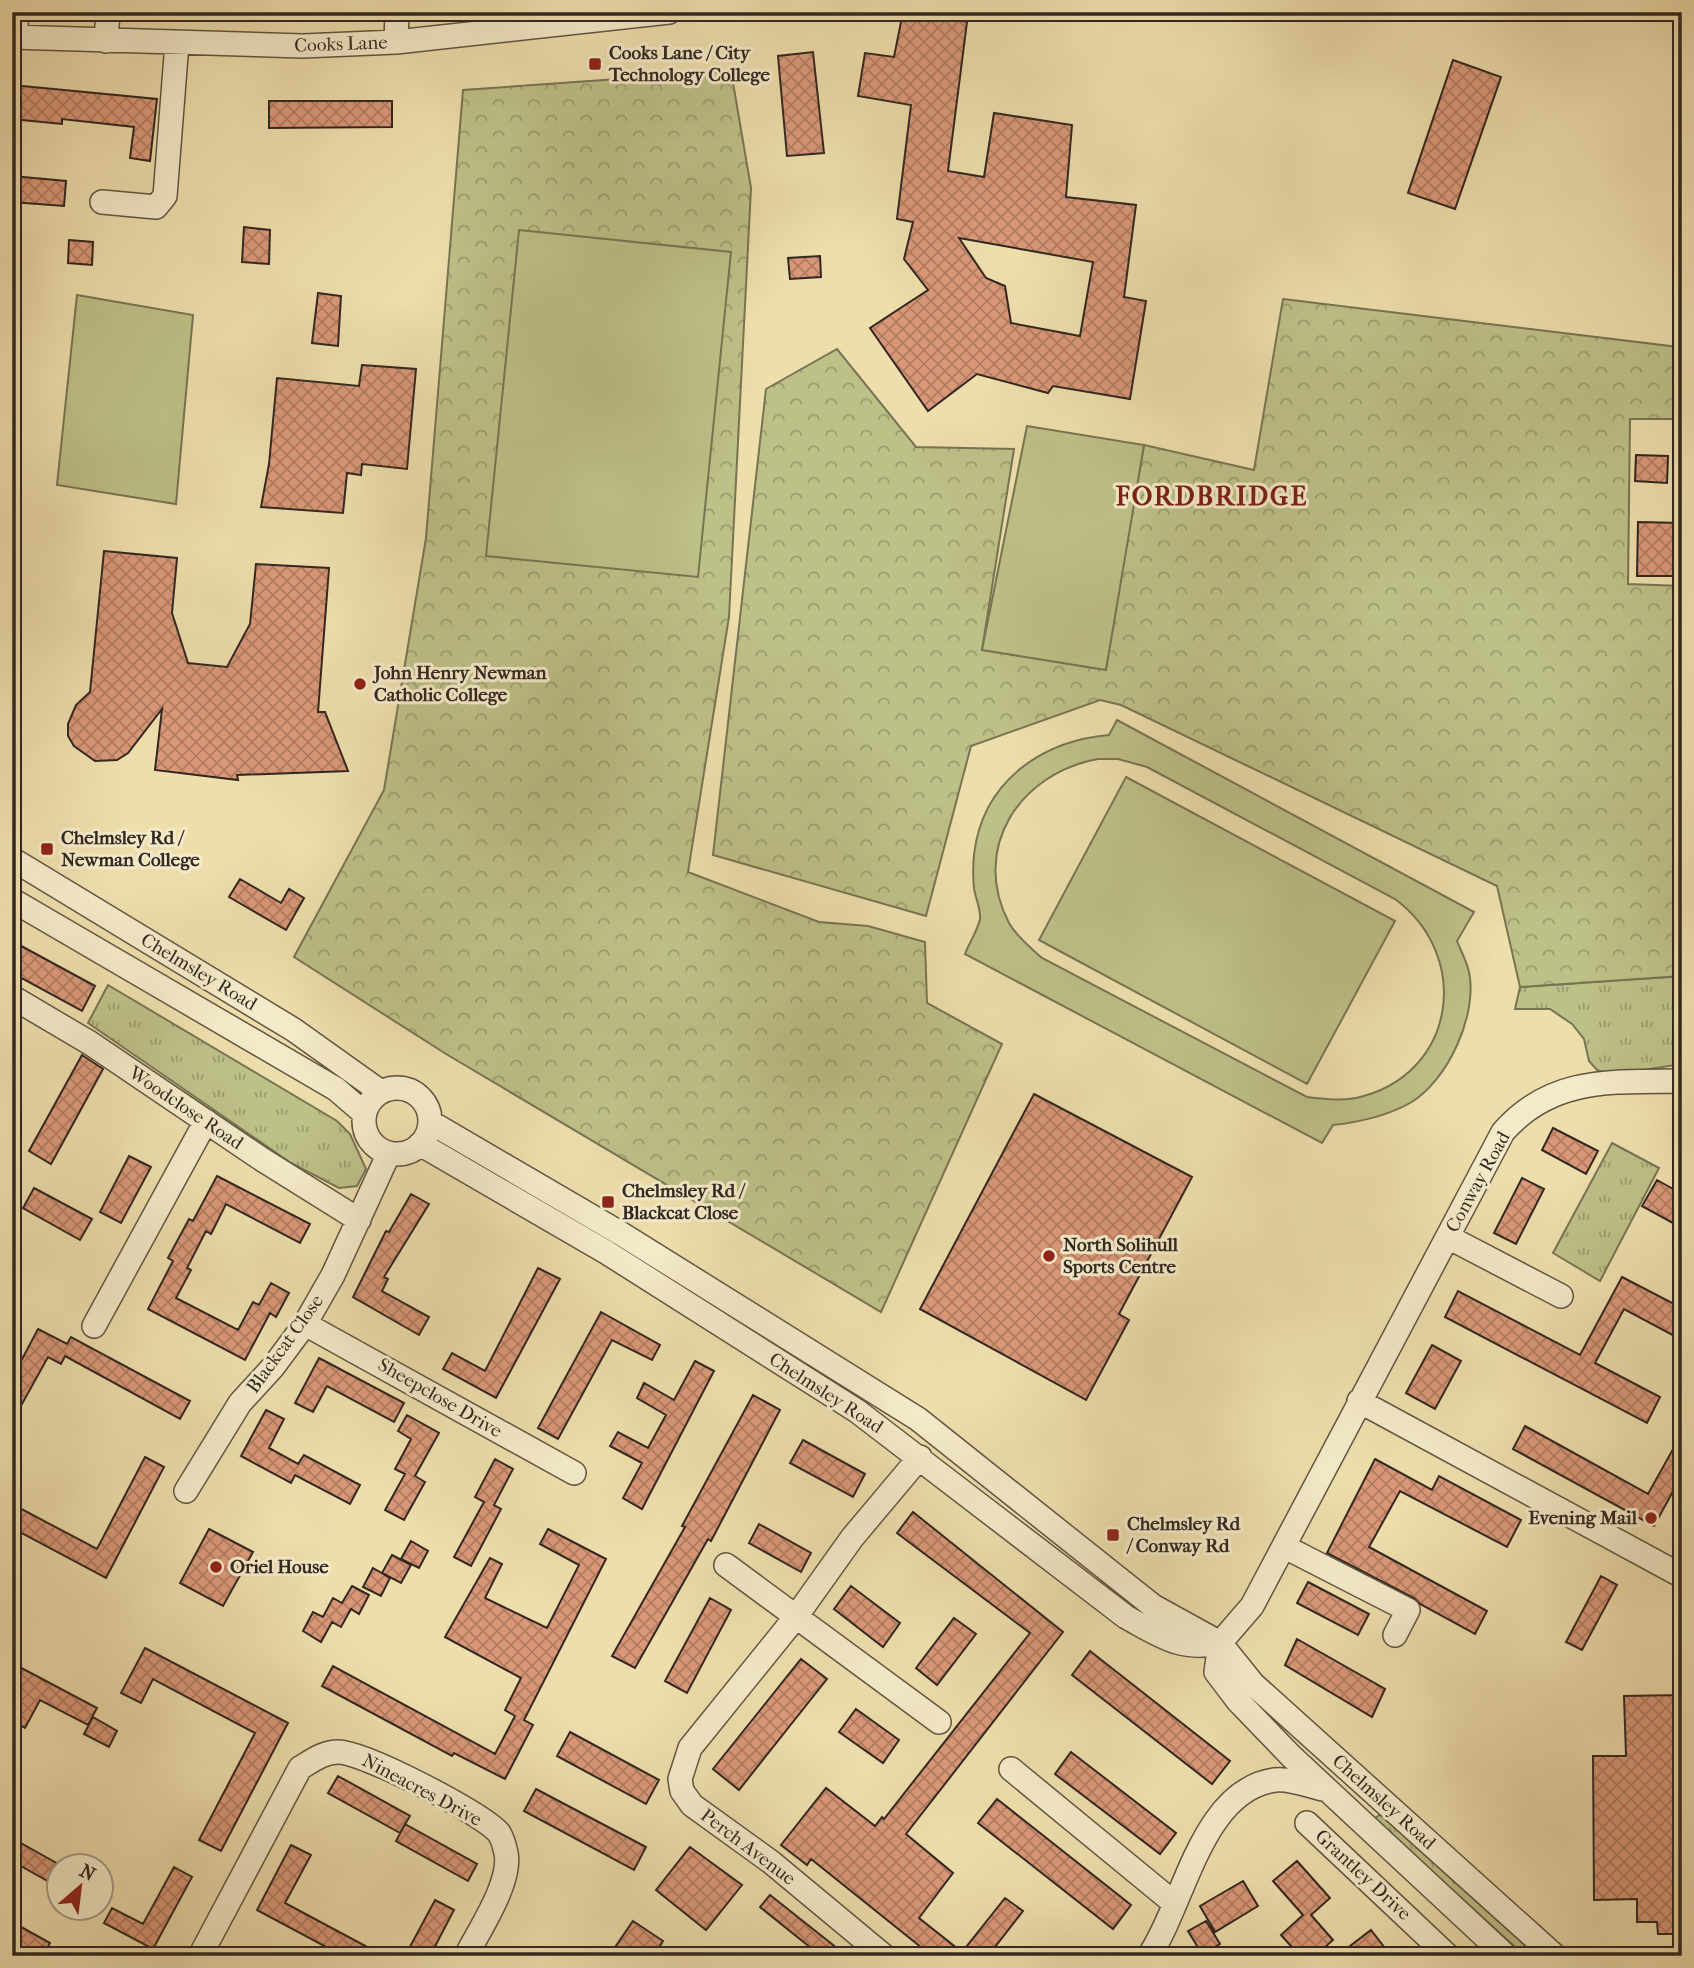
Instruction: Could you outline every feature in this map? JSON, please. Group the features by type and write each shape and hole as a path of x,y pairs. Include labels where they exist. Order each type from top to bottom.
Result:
{"street":[{"path":"13,37 17,12"},
{"path":"106,41 108,12"},
{"path":"396,42 397,12"},
{"name":"Cooks Lane","path":"13,37 303,46 396,42 669,12"},
{"path":"102,202 156,207 165,196 177,43"},
{"name":"Chelmsley Road","path":"12,859 294,1030 381,1092"},
{"name":"Chelmsley Road","path":"12,900 336,1088 365,1114 365,1128 370,1140 389,1153"},
{"name":"Woodclose Road","path":"12,998 90,1042 329,1204 359,1220"},
{"name":"Conway Road","path":"1220,1643 1252,1606 1285,1547 1359,1401 1503,1132 1537,1101 1583,1084 1682,1081"},
{"path":"365,1114 370,1101 381,1092 398,1088 414,1093 424,1101 430,1122 421,1144 408,1152 389,1153"},
{"path":"94,1326 206,1121"},
{"name":"Chelmsley Road","path":"430,1122 620,1233 918,1419 1153,1606 1220,1643 1253,1684 1555,1956"},
{"name":"Chelmsley Road","path":"421,1144 606,1252 857,1411 1126,1617 1169,1641 1197,1647 1220,1643"},
{"name":"Blackcat Close","path":"186,1492 240,1403 305,1324 333,1275 389,1153"},
{"path":"1448,1237 1561,1296"},
{"name":"Sheepclose Drive","path":"305,1324 575,1473"},
{"path":"1359,1401 1682,1576"},
{"name":"Perch Avenue","path":"884,1956 771,1862 692,1805 682,1791 680,1779 690,1748 795,1618 852,1538 920,1457"},
{"path":"1285,1547 1408,1610 1395,1636"},
{"path":"726,1565 939,1722"},
{"name":"Chelmsley Road","path":"1220,1643 1216,1672 1246,1710 1506,1956"},
{"name":"Nineacres Drive","path":"200,1956 300,1768 318,1757 336,1752 364,1756 474,1814 499,1834 507,1854 506,1872 466,1956"},
{"path":"1011,1769 1174,1903"},
{"path":"1149,1956 1216,1816 1248,1788 1277,1779 1330,1791"},
{"name":"Grantley Drive","path":"1307,1823 1448,1956"}],"green space":[{"path":"731,71 751,188 729,617 688,872 819,922 868,926 925,942 927,1003 1002,1044 881,1312 446,1054 294,957 384,790 426,538 463,90"},
{"path":"519,230 731,252 698,577 486,556"},
{"path":"77,295 193,315 176,504 57,485"},
{"path":"1283,299 1678,347 1681,419 1630,419 1628,584 1682,586 1682,976 1520,987 1497,886 1121,705 1100,700 971,746 926,916 713,855 766,389 837,349 916,447 1014,449 982,650 1105,669 1144,445 1254,470"},
{"path":"1027,426 1144,445 1106,670 982,650"},
{"path":"1117,720 1474,912 1457,941 1468,968 1471,989 1464,1026 1448,1063 1424,1093 1401,1108 1383,1115 1333,1125 1322,1143 965,954 980,919 974,888 974,859 979,829 989,806 1002,787 1019,770 1039,756 1060,746 1109,735","holes":["1098,759 1118,759 1147,767 1395,899 1420,923 1436,951 1443,982 1442,1012 1433,1041 1415,1066 1390,1086 1356,1098 1337,1100 1307,1097 1042,958 1020,938 1009,923 998,895 995,868 999,842 1010,818 1025,797 1046,780 1070,767"]},
{"path":"1126,777 1395,921 1307,1084 1039,940"},
{"path":"1682,976 1682,1064 1612,1075 1597,1070 1589,1061 1584,1039 1572,1024 1550,1009 1515,1009 1520,987"},
{"path":"108,985 337,1121 350,1134 366,1169 357,1186 339,1188 291,1163 88,1023"},
{"path":"1612,1143 1659,1168 1600,1281 1553,1253"},
{"path":"1382,1813 1540,1956 1525,1956 1374,1819"}],"building":[{"path":"903,12 928,12 967,22 948,171 984,177 994,113 1072,125 1066,197 1136,205 1124,297 1146,301 1130,399 1053,386 1048,393 977,374 928,411 870,328 928,290 904,259 913,222 897,219 911,105 858,96 865,53 894,57","holes":["959,238 1093,262 1080,336 1011,323 1005,286 986,278"]},
{"path":"813,52 824,153 787,156 778,56"},
{"path":"1453,60 1501,77 1455,209 1408,193"},
{"path":"12,85 157,99 150,161 130,158 134,127 62,119 62,124 12,119"},
{"path":"269,101 392,101 392,127 269,128"},
{"path":"12,176 66,181 64,206 12,202"},
{"path":"244,227 270,230 269,264 242,262"},
{"path":"69,240 93,242 92,265 68,263"},
{"path":"820,256 821,277 790,279 788,258"},
{"path":"318,293 341,296 338,346 312,343"},
{"path":"362,365 416,369 407,469 362,464 361,475 347,473 343,513 261,507 269,464 277,378 359,386"},
{"path":"1636,455 1668,456 1667,483 1635,481"},
{"path":"1638,522 1682,523 1682,576 1637,576"},
{"path":"104,551 177,558 172,613 188,663 227,667 250,624 256,564 329,568 318,712 325,712 348,771 237,775 238,780 155,770 162,709 128,753 117,760 95,761 74,746 68,736 68,724 76,705 90,692"},
{"path":"240,879 281,903 289,889 304,898 286,930 229,897"},
{"path":"12,941 95,986 82,1011 12,973"},
{"path":"82,1055 103,1069 51,1164 29,1151"},
{"name":"North Solihull Sports Centre","path":"1034,1094 1192,1177 1119,1314 1129,1320 1086,1400 920,1309"},
{"path":"1553,1128 1598,1151 1586,1174 1542,1150"},
{"path":"129,1156 151,1167 121,1223 100,1212"},
{"path":"217,1176 310,1224 300,1243 226,1204 211,1234 206,1231 187,1268 191,1270 176,1298 238,1330 253,1302 259,1305 271,1283 289,1293 276,1317 270,1313 245,1360 148,1309 173,1261 168,1258 189,1219 193,1221"},
{"path":"1522,1178 1544,1189 1516,1244 1494,1233"},
{"path":"1657,1180 1682,1194 1682,1228 1642,1206"},
{"path":"34,1188 92,1219 80,1240 23,1208"},
{"path":"411,1194 429,1204 384,1277 388,1279 382,1291 429,1317 419,1335 353,1297 386,1231 389,1232"},
{"path":"538,1268 560,1279 496,1398 443,1369 452,1353 485,1371"},
{"path":"1622,1277 1682,1308 1682,1340 1624,1309 1595,1363 1660,1397 1647,1423 1445,1317 1458,1291 1580,1355"},
{"path":"601,1312 660,1345 652,1360 612,1340 558,1439 538,1428"},
{"path":"38,1329 67,1344 71,1337 190,1401 180,1419 65,1356 61,1364 48,1357 12,1422 12,1378"},
{"path":"1432,1345 1461,1361 1435,1409 1406,1393"},
{"path":"319,1358 404,1403 394,1422 327,1386 313,1412 295,1403"},
{"path":"695,1361 714,1371 642,1509 623,1498 642,1463 610,1446 618,1432 648,1448 666,1415 637,1398 644,1383 674,1400"},
{"path":"753,1395 780,1410 711,1541 708,1539 635,1668 612,1656 685,1527 682,1526"},
{"path":"266,1410 284,1419 269,1448 298,1464 304,1455 360,1485 350,1504 295,1475 291,1483 241,1456"},
{"path":"407,1415 439,1433 415,1476 425,1482 404,1520 385,1510 405,1474 395,1469 411,1439 398,1431"},
{"path":"1525,1426 1648,1494 1682,1433 1682,1475 1654,1526 1513,1449"},
{"path":"803,1440 865,1474 853,1497 790,1463"},
{"path":"145,1457 164,1467 106,1578 12,1528 12,1504 97,1549"},
{"path":"495,1459 513,1469 494,1505 501,1509 471,1566 454,1557 484,1502 475,1497"},
{"path":"1375,1459 1432,1490 1439,1476 1521,1520 1507,1547 1400,1491 1369,1547 1487,1611 1475,1634 1420,1604 1414,1598 1327,1553"},
{"path":"913,1512 1063,1632 906,1834 953,1873 919,1918 962,1952 1005,1898 1023,1911 988,1956 932,1956 811,1859 807,1865 781,1845 826,1788 875,1826 882,1817 884,1819 1030,1633 897,1533"},
{"path":"759,1524 811,1553 801,1572 749,1543"},
{"name":"Oriel House","path":"209,1529 253,1552 223,1606 180,1583"},
{"path":"548,1529 606,1559 524,1720 533,1725 505,1779 454,1753 452,1756 322,1686 333,1666 495,1754 515,1716 505,1710 521,1678 445,1637 490,1558 502,1564 485,1598 547,1628 579,1565 540,1544"},
{"path":"411,1541 428,1551 419,1568 401,1559"},
{"path":"392,1555 411,1565 401,1583 382,1573"},
{"path":"373,1568 390,1578 381,1596 363,1587"},
{"path":"1601,1576 1617,1585 1582,1650 1566,1642"},
{"path":"1308,1582 1369,1614 1358,1635 1297,1603"},
{"path":"352,1586 369,1595 359,1614 351,1609 341,1627 332,1622 321,1642 303,1631 313,1612 323,1617 333,1598 342,1603"},
{"path":"851,1586 900,1623 883,1647 834,1609"},
{"path":"710,1598 731,1610 687,1693 665,1681"},
{"path":"954,1618 976,1634 937,1685 916,1668"},
{"path":"1297,1639 1385,1689 1372,1717 1285,1665"},
{"path":"145,1648 288,1723 221,1851 199,1840 255,1733 153,1679 141,1703 121,1693"},
{"path":"1090,1651 1230,1761 1212,1784 1072,1675"},
{"path":"801,1659 827,1679 739,1790 713,1769"},
{"path":"12,1663 97,1708 88,1725 40,1700 25,1728 12,1721"},
{"path":"1682,1695 1682,1934 1658,1934 1657,1922 1637,1922 1637,1899 1594,1900 1593,1756 1626,1756 1624,1696"},
{"path":"856,1709 899,1740 883,1763 839,1732"},
{"path":"93,1717 117,1731 109,1747 84,1734"},
{"path":"570,1732 659,1780 646,1804 557,1756"},
{"path":"1071,1752 1176,1833 1160,1854 1055,1774"},
{"path":"338,1776 410,1816 400,1833 328,1793"},
{"path":"536,1789 646,1847 634,1870 524,1811"},
{"path":"997,1799 1131,1905 1113,1929 978,1823"},
{"path":"405,1824 477,1864 468,1881 396,1841"},
{"path":"12,1838 46,1857 46,1880 12,1861"},
{"path":"291,1845 311,1855 285,1903 384,1956 343,1956 257,1910"},
{"path":"690,1847 742,1885 706,1930 656,1890"},
{"path":"1297,1861 1330,1898 1311,1915 1333,1940 1315,1956 1300,1956 1281,1935 1303,1915 1273,1881"},
{"path":"174,1867 192,1877 153,1949 104,1923 116,1923 116,1910 143,1924"},
{"path":"1243,1881 1258,1906 1215,1932 1200,1906"},
{"path":"770,1895 847,1956 821,1956 760,1907"},
{"path":"435,1900 454,1910 430,1956 405,1956"},
{"path":"633,1921 663,1941 654,1956 609,1956"},
{"path":"1206,1921 1220,1944 1202,1954 1188,1931"},
{"path":"12,1922 50,1943 43,1956 35,1956 12,1944"},
{"path":"1371,1930 1385,1948 1375,1956 1337,1956"}],"place":[{"name":"Cooks Lane / City Technology College","path":"595,64"},
{"name":"John Henry Newman Catholic College","path":"360,684"},
{"name":"Chelmsley Rd / Newman College","path":"47,849"},
{"name":"Chelmsley Rd / Blackcat Close","path":"608,1202"},
{"name":"North Solihull Sports Centre","path":"1049,1256"},
{"name":"Evening Mail","path":"1651,1518"},
{"name":"Chelmsley Rd / Conway Rd","path":"1113,1535"},
{"name":"Oriel House","path":"216,1567"}],"district":[{"name":"FORDBRIDGE","path":"1212,496"}]}
